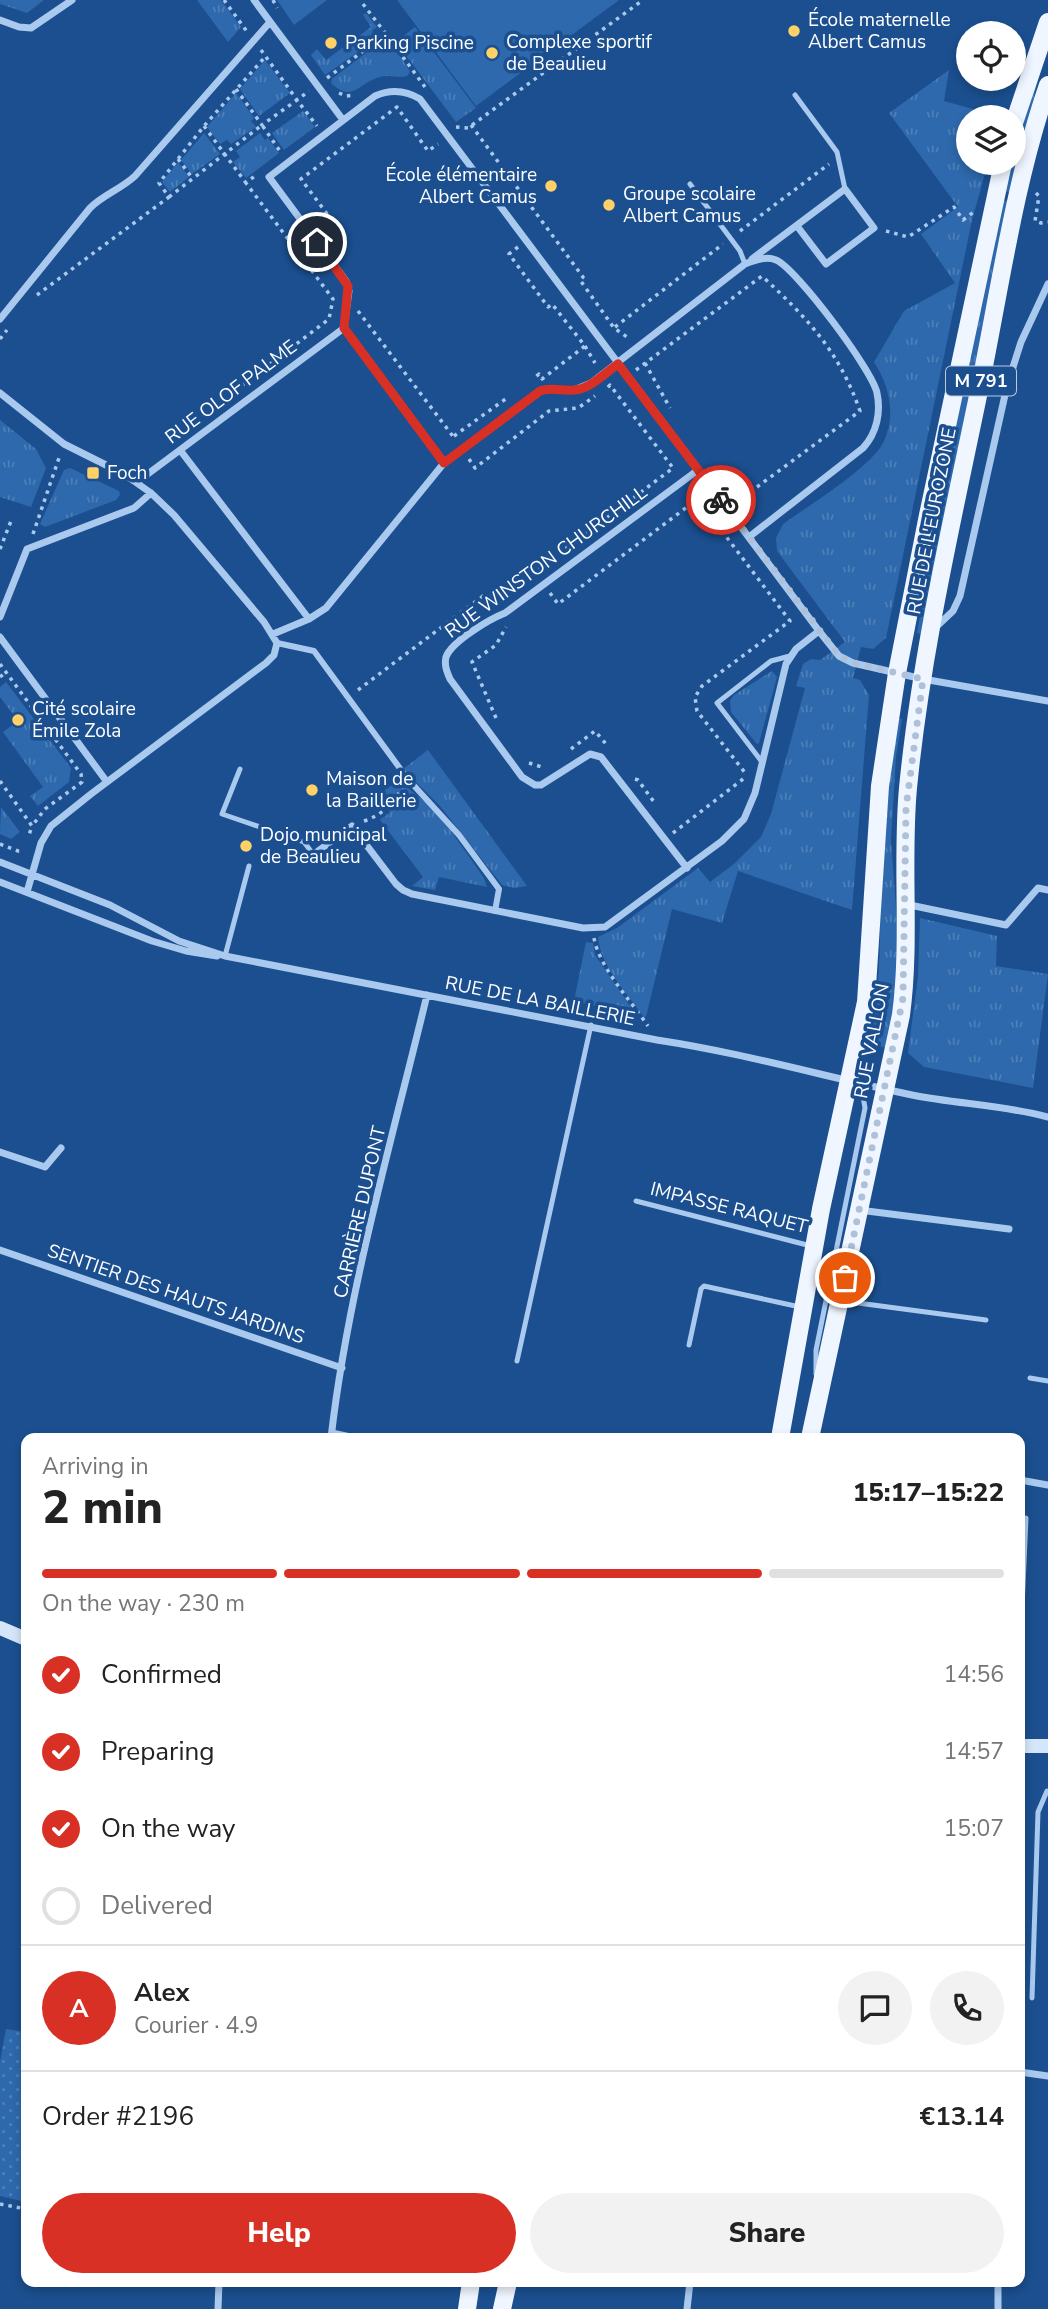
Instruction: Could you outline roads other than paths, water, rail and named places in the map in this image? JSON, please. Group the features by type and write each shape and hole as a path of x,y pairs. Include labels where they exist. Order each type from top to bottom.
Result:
{"main road":[{"path":"1020,105 1048,22"},
{"name":"RUE DE L'EUROZONE","path":"923,679 947,545 1028,153 1048,85"},
{"name":"RUE DE L'EUROZONE","path":"897,673 930,501 1000,175"},
{"name":"RUE VALLON","path":"781,1433 814,1246 866,1002 880,786 897,673"},
{"name":"RUE VALLON","path":"815,1433 817,1405 903,998 908,791 923,679"},
{"path":"0,1628 21,1637"},
{"path":"1025,1745 1048,1746"},
{"path":"467,2309 470,2287"},
{"path":"502,2309 507,2287"}],"street":[{"path":"0,20 19,27 32,28 72,0"},
{"path":"254,0 343,120"},
{"path":"0,319 90,208 135,176 270,22"},
{"path":"444,463 344,328 349,291 346,281 269,177 375,96 384,92 403,92 420,99 834,650 845,660 897,673 1048,701"},
{"path":"273,634 309,619 327,608 444,463 540,391 583,388 845,189 874,228 826,264 797,226"},
{"path":"748,263 772,259 779,261 797,276 869,372 877,391 878,410 875,432 863,448 749,537"},
{"path":"931,631 953,611 960,596 1007,386 1021,342 1048,284"},
{"name":"RUE OLOF PALME","path":"137,482 344,328"},
{"path":"0,393 64,444 137,482 152,493 174,515 273,634 277,643 271,659 51,826 41,843 27,892"},
{"path":"180,450 309,619"},
{"name":"RUE WINSTON CHURCHILL","path":"687,868 601,757 590,754 541,785 535,785 522,777 450,679 445,662 452,648 491,618 505,612 698,470"},
{"path":"0,617 27,549 134,508 152,493"},
{"path":"310,857 352,826 403,890 412,894 592,929 612,924 722,841 744,819 752,802 783,674 790,656 819,631"},
{"path":"0,637 107,782"},
{"path":"277,643 314,651 407,778 459,835 499,889 495,911"},
{"name":"RUE DE LA BAILLERIE","path":"0,862 110,905 179,941 225,956"},
{"name":"RUE DE LA BAILLERIE","path":"0,881 152,941 196,953 225,956 591,1025 657,1040 711,1048 923,1096 1048,1117"},
{"path":"905,904 1006,925 1038,888 1048,890"},
{"name":"CARRIÈRE DUPONT","path":"331,1433 376,1199 427,995"},
{"path":"0,1152 45,1167 61,1148"},
{"path":"859,1210 1009,1229"},
{"name":"SENTIER DES HAUTS JARDINS","path":"0,1250 342,1368"},
{"path":"1025,1481 1048,1485"},
{"path":"1025,2072 1048,2076"},
{"path":"218,2309 219,2287"},
{"path":"687,2309 689,2287"},
{"path":"998,2287 998,2309"}],"lane":[{"path":"795,95 837,152 845,189"},
{"path":"690,184 748,263"},
{"path":"761,764 717,702 771,661 790,656"},
{"path":"240,769 222,814 304,842 310,857"},
{"path":"225,956 249,866"},
{"path":"517,1362 591,1025"},
{"name":"RUE VALLON","path":"817,1405 816,1350 865,1108 860,1090 848,1079"},
{"name":"IMPASSE RAQUET","path":"636,1201 814,1246"},
{"path":"689,1345 701,1289 704,1286 803,1307"},
{"path":"840,1300 986,1320"},
{"path":"1030,1378 1048,1381"},
{"path":"1025,1540 1026,1518"},
{"path":"1032,1998 1038,1812 1047,1791"}],"place":[{"name":"École maternelle Albert Camus","path":"794,31"},
{"name":"Parking Piscine","path":"331,43"},
{"name":"Complexe sportif de Beaulieu","path":"492,53"},
{"name":"École élémentaire Albert Camus","path":"551,186"},
{"name":"Groupe scolaire Albert Camus","path":"609,205"},
{"name":"Foch","path":"93,473"},
{"name":"Cité scolaire Émile Zola","path":"18,720"},
{"name":"Maison de la Baillerie","path":"312,790"},
{"name":"Dojo municipal de Beaulieu","path":"246,846"}]}
